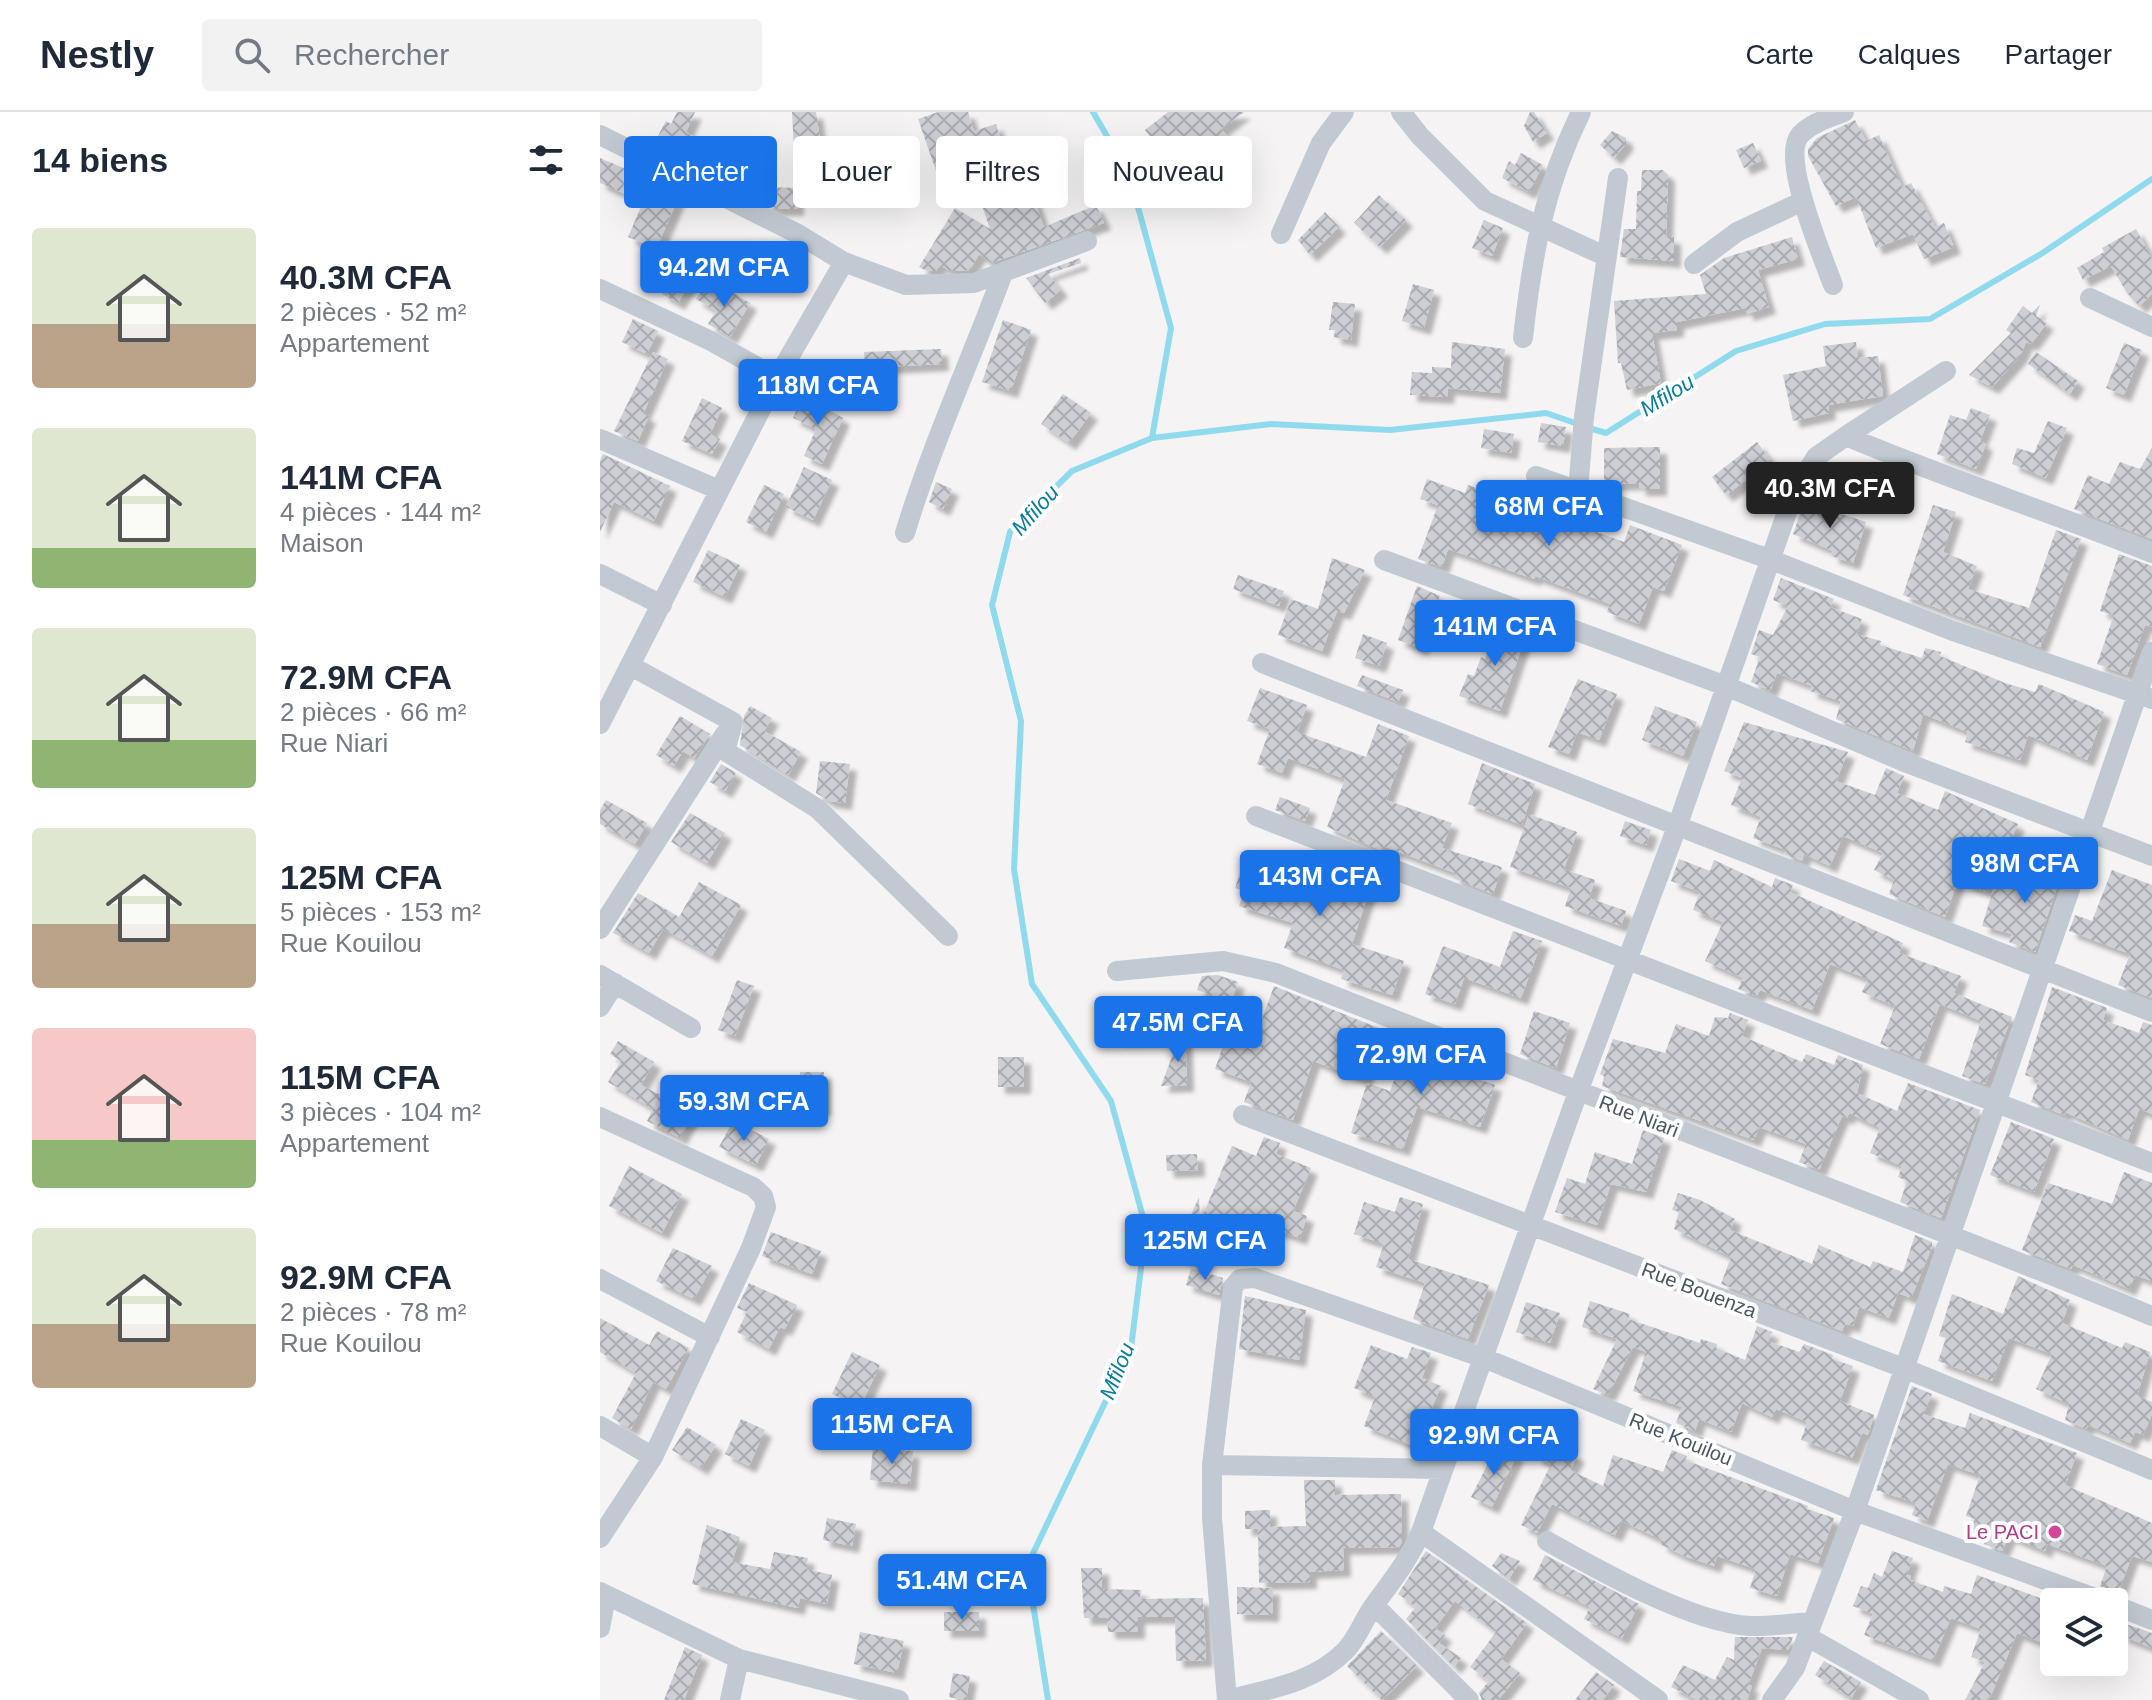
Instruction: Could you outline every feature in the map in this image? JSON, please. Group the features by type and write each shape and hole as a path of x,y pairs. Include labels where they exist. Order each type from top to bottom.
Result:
{"street":[{"path":"1281,234 1321,143 1344,112"},
{"path":"1401,112 1485,201 1605,256"},
{"path":"1523,338 1538,226 1563,148 1581,112"},
{"path":"1833,285 1803,201 1794,161 1797,137 1816,123 1844,112"},
{"path":"600,135 798,234 844,262 906,285 974,283 1087,241"},
{"path":"1578,491 1584,417 1618,178"},
{"path":"1694,264 1737,232 1803,201"},
{"path":"600,724 777,378 844,262"},
{"path":"905,533 926,465 965,377 1003,273"},
{"path":"600,289 711,341 777,378"},
{"path":"2090,298 2152,327"},
{"path":"1443,1469 1212,1465 1212,1518 1227,1700 1297,1683 1323,1669 1347,1649 1374,1605 1405,1568 1421,1532 1578,1092 1629,960 1794,492 1816,457 1946,371"},
{"path":"1846,436 1910,463 2050,511 2152,553"},
{"path":"600,439 719,490"},
{"path":"1536,476 1769,559 1953,631 2145,696"},
{"path":"1384,560 1726,686 1907,763 2152,856"},
{"path":"600,574 662,605"},
{"path":"1772,1700 1795,1668 1855,1511 2090,832 2145,696 2152,652"},
{"path":"1262,663 2152,1012"},
{"path":"631,666 733,722"},
{"path":"600,929 733,722"},
{"path":"733,722 725,751 818,809 948,936"},
{"path":"1256,816 2152,1163"},
{"name":"Rue Niari","path":"1117,971 1223,961 1276,973 1952,1234 2152,1316"},
{"path":"600,1007 607,979 691,1028"},
{"name":"Rue Bouenza","path":"1243,1115 1906,1369 2152,1470"},
{"path":"600,1117 753,1187 763,1196 766,1207 751,1248 653,1457 600,1538"},
{"name":"Rue Kouilou","path":"1212,1465 1233,1287 1240,1279 1255,1278 1484,1358 1855,1511 2067,1588"},
{"path":"600,1279 710,1337"},
{"path":"600,1426 653,1457"},
{"path":"1421,1532 1658,1700"},
{"path":"1547,1541 1592,1567 1710,1618 1750,1626 1810,1629 1919,1700"},
{"path":"600,1628 603,1595 739,1659 899,1700"},
{"path":"1374,1605 1469,1700"},
{"path":"2128,1611 2152,1620"},
{"path":"730,1700 739,1659"}],"building":[{"path":"677,112 695,112 686,132 693,136 658,136 666,121 671,124"},
{"path":"792,112 816,112 819,136 793,136"},
{"path":"938,112 968,112 974,131 996,124 999,136 936,136 936,171 918,119"},
{"path":"1168,112 1244,112 1221,129 1228,136 1150,136 1145,130"},
{"path":"1530,112 1534,112 1547,133 1533,142 1524,126"},
{"path":"1855,120 1866,141 1879,135 1902,187 1911,183 1935,227 1944,223 1954,247 1924,259 1913,234 1876,248 1856,197 1836,206 1808,156 1808,149 1817,138"},
{"path":"1612,131 1626,138 1626,144 1614,158 1600,145"},
{"path":"1753,143 1761,161 1744,168 1736,150"},
{"path":"1521,153 1543,165 1529,192 1502,178 1509,161 1515,165"},
{"path":"600,158 624,168 624,194 600,183"},
{"path":"1642,170 1663,170 1668,175 1666,237 1674,237 1674,261 1620,257 1624,229 1636,229 1637,191 1641,191"},
{"path":"777,187 793,188 793,208 797,209 776,209"},
{"path":"1379,195 1406,220 1380,247 1354,223"},
{"path":"640,208 674,208 656,249 628,237"},
{"path":"955,208 990,229 983,208 1037,208 1044,227 1089,208 1097,208 1104,223 991,263 979,254 970,270 950,271 940,265 936,271 927,271 919,267"},
{"path":"1325,212 1339,227 1310,255 1298,240"},
{"path":"1484,220 1503,228 1492,256 1472,248"},
{"path":"2136,229 2152,258 2152,294 2139,306 2111,266 2083,280 2077,268 2104,252 2102,248"},
{"path":"1792,237 1798,259 1758,270 1769,307 1747,314 1745,308 1677,322 1677,330 1652,333 1661,383 1627,390 1621,363 1618,363 1614,301 1706,294 1700,275 1724,258"},
{"path":"1080,258 1081,263 1048,274 1061,290 1045,303 1026,278"},
{"path":"675,271 691,281 678,303 662,294"},
{"path":"1413,284 1434,290 1424,328 1402,321"},
{"path":"705,285 724,296 728,290 750,303 730,337 708,324 716,311 696,299"},
{"path":"1333,302 1355,304 1351,340 1334,337 1335,330 1329,330"},
{"path":"2040,305 2036,316 2047,323 2031,344 2026,342 2020,356 1992,387 1969,375 2011,333 2006,330 2023,306 2032,313"},
{"path":"633,319 658,331 647,354 622,342"},
{"path":"1003,320 1031,330 1011,391 982,382"},
{"path":"1452,342 1505,349 1500,393 1448,388 1447,397 1410,395 1412,372 1432,373 1432,367 1451,368"},
{"path":"1856,342 1858,358 1878,356 1883,396 1828,405 1829,413 1793,421 1783,375 1826,366 1823,346"},
{"path":"2124,343 2142,350 2124,395 2106,388"},
{"path":"941,349 942,364 865,368 864,352"},
{"path":"653,352 668,359 643,414 649,416 638,441 614,431"},
{"path":"2036,352 2078,381 2070,394 2028,364"},
{"path":"1063,394 1091,413 1069,443 1041,424"},
{"path":"803,395 843,418 822,464 804,456 816,429 793,418"},
{"path":"702,398 722,408 710,434 720,439 712,454 682,441"},
{"path":"1971,408 1990,415 1980,441 1986,444 1976,469 1937,454 1950,415 1966,420"},
{"path":"2048,421 2067,428 2046,478 2012,464 2017,448 2034,453"},
{"path":"1541,423 1566,427 1563,446 1538,442"},
{"path":"1484,429 1514,434 1511,453 1481,448"},
{"path":"1757,442 1771,461 1726,495 1712,477"},
{"path":"1660,447 1660,489 1639,489 1639,483 1604,484 1604,448"},
{"path":"2152,448 2152,539 2074,509 2088,475 2109,484 2120,462 2140,469"},
{"path":"603,454 670,486 654,521 614,502 600,532 600,461"},
{"path":"804,467 832,480 813,520 786,507"},
{"path":"1427,479 1465,493 1468,485 1624,542 1630,525 1682,545 1664,591 1653,587 1639,624 1607,612 1610,604 1535,576 1534,579 1448,549 1442,567 1418,559 1438,505 1420,499"},
{"path":"936,482 952,489 943,509 929,502"},
{"path":"764,485 784,494 766,532 746,522"},
{"path":"1806,497 1826,509 1866,522 1853,563 1831,556 1833,551 1793,534"},
{"path":"1933,505 1956,512 1943,552 1977,566 1968,589 2029,608 2056,530 2081,539 2040,647 1903,595"},
{"path":"708,550 740,565 725,597 693,582"},
{"path":"2119,554 2152,566 2152,627 2145,625 2127,675 2097,664 2114,615 2100,611"},
{"path":"1332,558 1365,570 1344,613 1337,611 1322,651 1278,635 1291,599 1318,609"},
{"path":"1238,575 1284,591 1279,606 1233,589"},
{"path":"1781,578 1834,599 1830,607 1862,619 1856,634 1881,641 1880,645 1922,658 1925,648 1941,652 1940,656 2005,683 2035,692 2039,684 2104,712 2087,760 2028,735 2020,760 1965,742 1968,732 1923,714 1913,751 1836,719 1841,701 1810,691 1812,686 1777,673 1770,691 1751,682 1760,657 1751,654 1759,630 1773,635 1788,606 1773,600"},
{"path":"1417,586 1440,596 1421,648 1398,640"},
{"path":"1498,621 1527,632 1500,711 1459,696 1468,674 1474,676 1481,657 1485,659"},
{"path":"1363,634 1387,643 1379,666 1355,658"},
{"path":"1362,675 1403,690 1398,702 1357,686"},
{"path":"1578,679 1617,694 1599,740 1577,732 1569,754 1548,747"},
{"path":"1260,688 1307,705 1297,732 1366,757 1378,724 1409,736 1386,800 1452,823 1442,848 1502,867 1493,894 1453,878 1455,873 1383,846 1382,851 1327,827 1345,779 1288,758 1282,773 1257,764 1270,729 1247,721"},
{"path":"750,706 772,718 764,731 801,752 788,775 740,745 744,716"},
{"path":"1655,706 1697,722 1683,756 1642,740"},
{"path":"680,716 710,734 694,758 683,751 674,766 656,755"},
{"path":"1744,722 1848,752 1836,781 1875,795 1886,768 1904,776 1897,793 1938,810 1945,791 2018,824 2010,841 1998,836 1983,873 1993,876 1986,892 1958,880 1945,917 1889,894 1894,880 1874,870 1883,853 1843,836 1830,866 1804,854 1802,861 1784,854 1786,850 1753,838 1761,817 1731,805 1742,778 1724,771"},
{"path":"820,761 850,764 845,803 829,801 816,793"},
{"path":"1482,763 1535,784 1522,825 1468,804"},
{"path":"721,764 736,773 725,791 710,782"},
{"path":"1280,797 1310,808 1305,821 1275,810"},
{"path":"606,800 647,823 635,844 600,824 600,810"},
{"path":"690,813 725,833 707,863 671,842"},
{"path":"1529,814 1577,832 1564,869 1595,880 1589,898 1626,911 1621,926 1565,906 1571,888 1510,867"},
{"path":"1625,821 1651,830 1646,845 1620,836"},
{"path":"1246,856 1336,884 1342,863 1374,876 1352,944 1404,961 1392,995 1341,979 1344,970 1284,948 1293,923 1239,906 1244,891 1235,888"},
{"path":"2035,857 2064,866 2035,952 2009,942 2012,934 1982,926 1996,880 2024,891"},
{"path":"1679,859 1710,871 1714,860 1772,887 1775,878 1793,885 1790,892 1903,943 1899,953 1961,976 1954,993 2012,1017 1985,1084 1962,1076 1981,1021 1940,1004 1919,1059 1880,1044 1895,1006 1862,992 1868,979 1830,964 1812,1010 1760,990 1757,996 1738,989 1743,978 1705,961 1723,922 1693,910 1700,892 1671,881"},
{"path":"2112,870 2152,885 2152,998 2118,985 2130,954 2069,931 2075,915 2092,921"},
{"path":"699,882 741,905 712,956 663,929 649,953 613,933 638,893 679,917"},
{"path":"1513,931 1542,941 1521,998 1464,978 1455,1004 1425,994 1443,946 1500,967"},
{"path":"1218,975 1238,982 1231,1002 1197,990 1202,976"},
{"path":"737,980 754,986 735,1036 718,1030"},
{"path":"1274,986 1381,1029 1365,1080 1313,1061 1293,1120 1244,1102 1251,1082 1215,1069 1225,1040 1251,1049"},
{"path":"2052,987 2107,1008 2103,1020 2139,1033 2143,1022 2152,1025 2152,1114 2139,1109 2128,1140 2065,1112 2064,1115 2031,1102 2039,1080 2025,1075"},
{"path":"1166,1005 1167,1037 1118,1039 1116,1007"},
{"path":"1534,1011 1570,1023 1556,1068 1520,1054"},
{"path":"1730,1013 1748,1020 1742,1036 1802,1062 1806,1054 1834,1065 1838,1055 1863,1065 1857,1093 1897,1111 1908,1083 1980,1110 1941,1218 1900,1202 1907,1181 1898,1177 1902,1166 1870,1153 1880,1128 1849,1113 1847,1118 1842,1116 1819,1170 1799,1162 1806,1144 1759,1127 1754,1140 1602,1086 1604,1076 1600,1074 1613,1039 1665,1053 1676,1024 1709,1036 1715,1017 1728,1018"},
{"path":"1185,1022 1187,1085 1161,1086"},
{"path":"1409,1039 1464,1061 1460,1073 1495,1085 1480,1127 1417,1107 1403,1149 1351,1133 1367,1083 1390,1091"},
{"path":"618,1041 654,1062 641,1085 676,1103 681,1093 699,1102 680,1138 647,1121 653,1109 608,1082 621,1061 610,1054"},
{"path":"998,1057 1024,1057 1024,1087 998,1087"},
{"path":"800,1072 824,1072 824,1109 800,1109"},
{"path":"733,1121 769,1139 756,1165 719,1147"},
{"path":"2011,1122 2054,1139 2034,1192 1990,1175"},
{"path":"1643,1130 1664,1138 1646,1192 1611,1184 1597,1225 1555,1212 1567,1178 1585,1184 1595,1152 1632,1164"},
{"path":"1264,1137 1280,1143 1276,1154 1311,1168 1293,1211 1307,1216 1300,1238 1257,1224 1246,1250 1215,1238 1203,1266 1173,1254 1199,1197 1200,1222 1232,1146 1256,1156"},
{"path":"1197,1154 1198,1170 1167,1171 1166,1155"},
{"path":"629,1166 682,1194 662,1233 609,1206"},
{"path":"2124,1172 2152,1183 2152,1281 2135,1275 2129,1289 2073,1265 2071,1269 2022,1250 2048,1183 2112,1204"},
{"path":"1678,1193 1700,1200 1735,1219 1730,1230 1812,1264 1819,1245 1870,1267 1873,1261 1903,1272 1915,1235 1932,1242 1932,1247 1911,1298 1898,1293 1889,1318 1859,1307 1853,1326 1845,1324 1842,1331 1721,1284 1731,1257 1674,1229 1679,1212 1672,1210"},
{"path":"1400,1197 1423,1204 1408,1259 1489,1285 1468,1339 1413,1319 1425,1283 1376,1267 1384,1244 1354,1234 1364,1202 1395,1212"},
{"path":"771,1232 821,1251 812,1274 762,1256"},
{"path":"673,1248 712,1266 694,1299 656,1281"},
{"path":"1191,1268 1223,1278 1219,1295 1186,1285"},
{"path":"2018,1276 2070,1300 2062,1323 2122,1348 2125,1342 2150,1352 2137,1396 2152,1402 2152,1414 2143,1435 2135,1432 2130,1443 2088,1425 2086,1429 2065,1420 2069,1404 2036,1389 2052,1354 2009,1338 1992,1381 1938,1361 1946,1338 1939,1336 1952,1294 2003,1314"},
{"path":"749,1283 797,1305 785,1329 780,1327 769,1349 737,1332 747,1312 737,1308"},
{"path":"1245,1296 1306,1310 1299,1360 1239,1349"},
{"path":"1590,1301 1630,1314 1628,1319 1700,1343 1701,1339 1717,1344 1716,1348 1745,1360 1757,1326 1772,1332 1768,1341 1799,1352 1804,1344 1833,1355 1832,1359 1853,1366 1840,1401 1874,1415 1868,1435 1862,1433 1852,1458 1801,1440 1807,1422 1776,1409 1772,1417 1742,1403 1731,1432 1699,1419 1695,1431 1676,1423 1682,1407 1633,1391 1646,1352 1633,1347 1608,1395 1593,1389 1617,1339 1582,1327"},
{"path":"1526,1302 1560,1313 1550,1343 1516,1332"},
{"path":"600,1318 649,1345 657,1331 689,1348 666,1389 653,1382 631,1429 612,1418 636,1373 600,1352"},
{"path":"1371,1345 1407,1359 1412,1347 1431,1353 1422,1378 1441,1386 1425,1424 1435,1428 1426,1451 1364,1426 1375,1397 1354,1388"},
{"path":"852,1352 880,1365 860,1407 832,1394"},
{"path":"1912,1386 1932,1394 1923,1414 1965,1428 1970,1413 2077,1453 2065,1485 2152,1523 2152,1562 2132,1556 2120,1588 2105,1588 2100,1586 2107,1566 2047,1544 2045,1551 2009,1536 2002,1551 1984,1544 1988,1537 1971,1532 1975,1519 1966,1516 1980,1475 1948,1464 1927,1521 1912,1515 1916,1503 1876,1490"},
{"path":"1477,1413 1498,1423 1489,1442 1470,1433"},
{"path":"741,1419 765,1430 749,1466 725,1454"},
{"path":"687,1427 716,1445 701,1468 672,1450"},
{"path":"1544,1439 1578,1455 1570,1470 1603,1486 1613,1455 1663,1472 1672,1450 1687,1456 1685,1460 1808,1506 1807,1509 1834,1518 1818,1563 1790,1554 1777,1596 1750,1588 1756,1569 1717,1556 1714,1566 1684,1556 1660,1544 1662,1540 1622,1521 1615,1535 1552,1504 1537,1533 1521,1525 1551,1464 1535,1457"},
{"path":"1497,1446 1517,1455 1492,1507 1471,1497"},
{"path":"873,1448 913,1451 910,1484 870,1480"},
{"path":"1304,1480 1335,1480 1335,1495 1401,1494 1402,1542 1399,1547 1343,1548 1344,1570 1310,1572 1310,1582 1259,1583 1258,1529 1245,1529 1245,1511 1270,1510 1270,1527 1306,1526"},
{"path":"827,1518 856,1524 852,1546 823,1540"},
{"path":"707,1525 740,1537 732,1562 770,1569 774,1552 808,1558 806,1569 832,1575 827,1604 800,1598 798,1608 692,1584"},
{"path":"1426,1551 1527,1623 1501,1659 1520,1673 1498,1700 1482,1700 1479,1693 1489,1681 1470,1667 1496,1632 1455,1601 1435,1628 1445,1635 1439,1643 1461,1658 1454,1667 1406,1619 1416,1607 1398,1594"},
{"path":"1892,1551 1913,1558 1907,1575 1911,1576 1910,1580 1943,1592 1944,1586 1971,1594 1977,1575 2040,1598 2040,1642 2017,1633 1989,1700 1965,1700 1985,1662 1971,1657 1981,1629 1951,1618 1933,1660 1864,1635 1873,1614 1853,1606 1861,1586 1868,1588 1874,1573 1882,1577"},
{"path":"1501,1553 1520,1561 1509,1579 1492,1566"},
{"path":"1545,1555 1639,1604 1622,1638 1584,1619 1590,1607 1533,1580"},
{"path":"1081,1568 1102,1568 1102,1589 1141,1590 1140,1599 1203,1598 1206,1660 1176,1661 1175,1617 1138,1617 1138,1632 1108,1632 1107,1618 1084,1618"},
{"path":"1237,1587 1273,1588 1272,1615 1237,1614"},
{"path":"944,1612 979,1612 979,1631 944,1631"},
{"path":"2128,1625 2152,1633 2152,1648 2128,1638"},
{"path":"1381,1631 1417,1666 1382,1700 1347,1666"},
{"path":"860,1632 904,1641 897,1673 854,1664"},
{"path":"1735,1637 1793,1637 1788,1650 1762,1648 1748,1685 1752,1686 1747,1700 1697,1700 1671,1687 1683,1665 1715,1680 1727,1657 1734,1660"},
{"path":"685,1647 702,1655 684,1700 664,1700"},
{"path":"1824,1661 1861,1682 1851,1698 1815,1675"},
{"path":"1596,1672 1614,1685 1603,1700 1575,1700"},
{"path":"953,1673 970,1676 966,1700 949,1697"}],"waterway":[{"path":"1093,112 1129,174 1171,328 1152,438"},
{"name":"Mfilou","path":"1589,428 1606,433 1736,351 1825,324 1930,319 2041,254 2152,179"},
{"name":"Mfilou","path":"1048,1700 1027,1566 1131,1348 1146,1228 1111,1101 1032,984 1014,869 1021,721 992,605 1010,532 1072,471 1152,438 1271,424 1390,430 1546,413 1578,424"}],"place":[{"name":"Le PACI","path":"2055,1532"}]}
